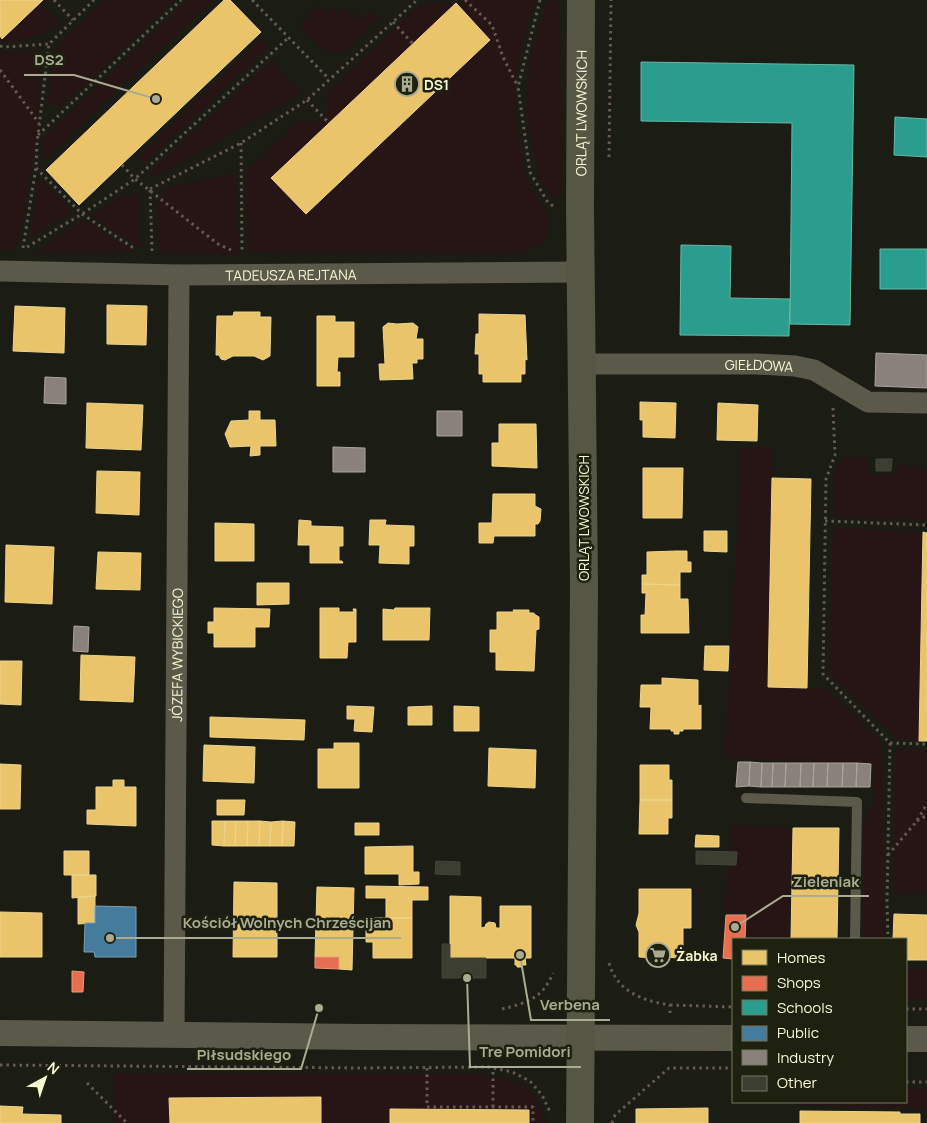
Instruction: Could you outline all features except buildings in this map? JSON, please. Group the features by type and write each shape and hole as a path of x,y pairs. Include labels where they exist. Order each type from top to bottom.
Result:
{"main road":[{"name":"ORLĄT LWOWSKICH","path":"580,1123 584,596 581,0"}],"street":[{"name":"TADEUSZA REJTANA","path":"0,272 179,275 582,272"},
{"name":"JÓZEFA WYBICKIEGO","path":"174,1035 179,275"},
{"name":"GIEŁDOWA","path":"583,364 757,364 795,366 814,370 868,402 927,403"},
{"path":"0,1033 732,1038"},
{"path":"907,1039 927,1040"}],"lane":[{"path":"746,798 857,802 855,938"}],"path":[{"path":"54,0 73,20"},
{"path":"22,255 36,168 38,134 49,44 94,0"},
{"path":"38,134 181,0"},
{"path":"254,0 253,2 330,79"},
{"path":"150,189 241,143 306,100 417,0"},
{"path":"465,0 492,25 503,57 518,87 530,172 546,200 555,209"},
{"path":"518,87 540,0"},
{"path":"392,22 413,44"},
{"path":"22,250 135,179 288,38"},
{"path":"0,46 49,44"},
{"path":"0,70 40,124"},
{"path":"306,100 329,123"},
{"path":"122,165 135,179 218,244 242,255 241,143"},
{"path":"36,168 82,214 136,250"},
{"path":"150,189 152,252"},
{"path":"832,380 835,455 826,479 823,674 890,743 927,744"},
{"path":"825,521 927,525"},
{"path":"888,938 890,743"},
{"path":"888,856 916,822 927,804"},
{"path":"916,822 927,815"},
{"path":"609,965 629,992 648,1002 670,1005 732,1007"},
{"path":"493,1012 522,1004 536,997 549,983 554,970"},
{"path":"670,1005 670,1037"},
{"path":"907,1009 927,1009"},
{"path":"0,1066 493,1068 512,1072 530,1082 542,1095 551,1111"},
{"path":"427,1068 427,1107 533,1107 533,1123"},
{"path":"493,1068 493,1107"},
{"path":"612,1123 615,1114 669,1068 732,1068"},
{"path":"907,1082 927,1082"},
{"path":"87,1083 127,1123"}],"shaded area":[{"path":"105,0 175,0 61,107 48,103 52,58 59,43"},
{"path":"188,0 213,0 41,163 43,138"},
{"path":"467,0 535,0 520,58 515,93 518,132 526,175 546,211 550,224 545,240 521,253 248,252 246,172 301,119 315,123 328,111 327,93 419,5 456,2 464,4"},
{"path":"548,0 556,0 559,6 560,17 562,195 553,199 539,178 526,111 530,59"},
{"path":"41,2 62,24 23,40 15,42 0,41 0,36 3,39"},
{"path":"319,5 326,13 333,8 339,14 345,9 352,18 358,12 364,19 372,11 379,17 342,54 323,50 300,25"},
{"path":"261,38 269,47 145,164 138,156"},
{"path":"0,50 4,52 40,51 37,143 18,245 12,250 0,250"},
{"path":"272,60 302,93 156,177 151,171"},
{"path":"231,174 237,179 239,255 159,252 157,204 165,188"},
{"path":"39,177 73,212 30,238"},
{"path":"140,193 140,248 89,216 124,195"},
{"path":"84,220 135,251 33,253"},
{"path":"742,447 774,447 768,687 826,688 882,742 884,938 864,938 864,822 873,805 873,764 725,758"},
{"path":"843,457 867,457 868,474 897,476 897,464 927,470 927,520 834,516 833,477"},
{"path":"833,527 923,533 919,741 896,738 829,673"},
{"path":"895,749 927,750 927,892 893,893"},
{"path":"732,825 792,828 789,938 748,938 748,913 725,912"},
{"path":"907,969 927,969 927,1000 907,1000"},
{"path":"114,1073 480,1074 526,1085 538,1100 547,1123 113,1123"},
{"path":"907,1088 927,1089 927,1109 795,1105 795,1103 907,1103"}],"place":[{"name":"DS1","path":"407,84"},
{"name":"DS2","path":"156,99"},
{"name":"Zieleniak","path":"735,927"},
{"name":"Kościół Wolnych Chrześcijan","path":"110,938"},
{"name":"Verbena","path":"520,955"},
{"name":"Żabka","path":"658,955"},
{"name":"Tre Pomidori","path":"467,978"},
{"name":"Piłsudskiego","path":"319,1008"}]}
